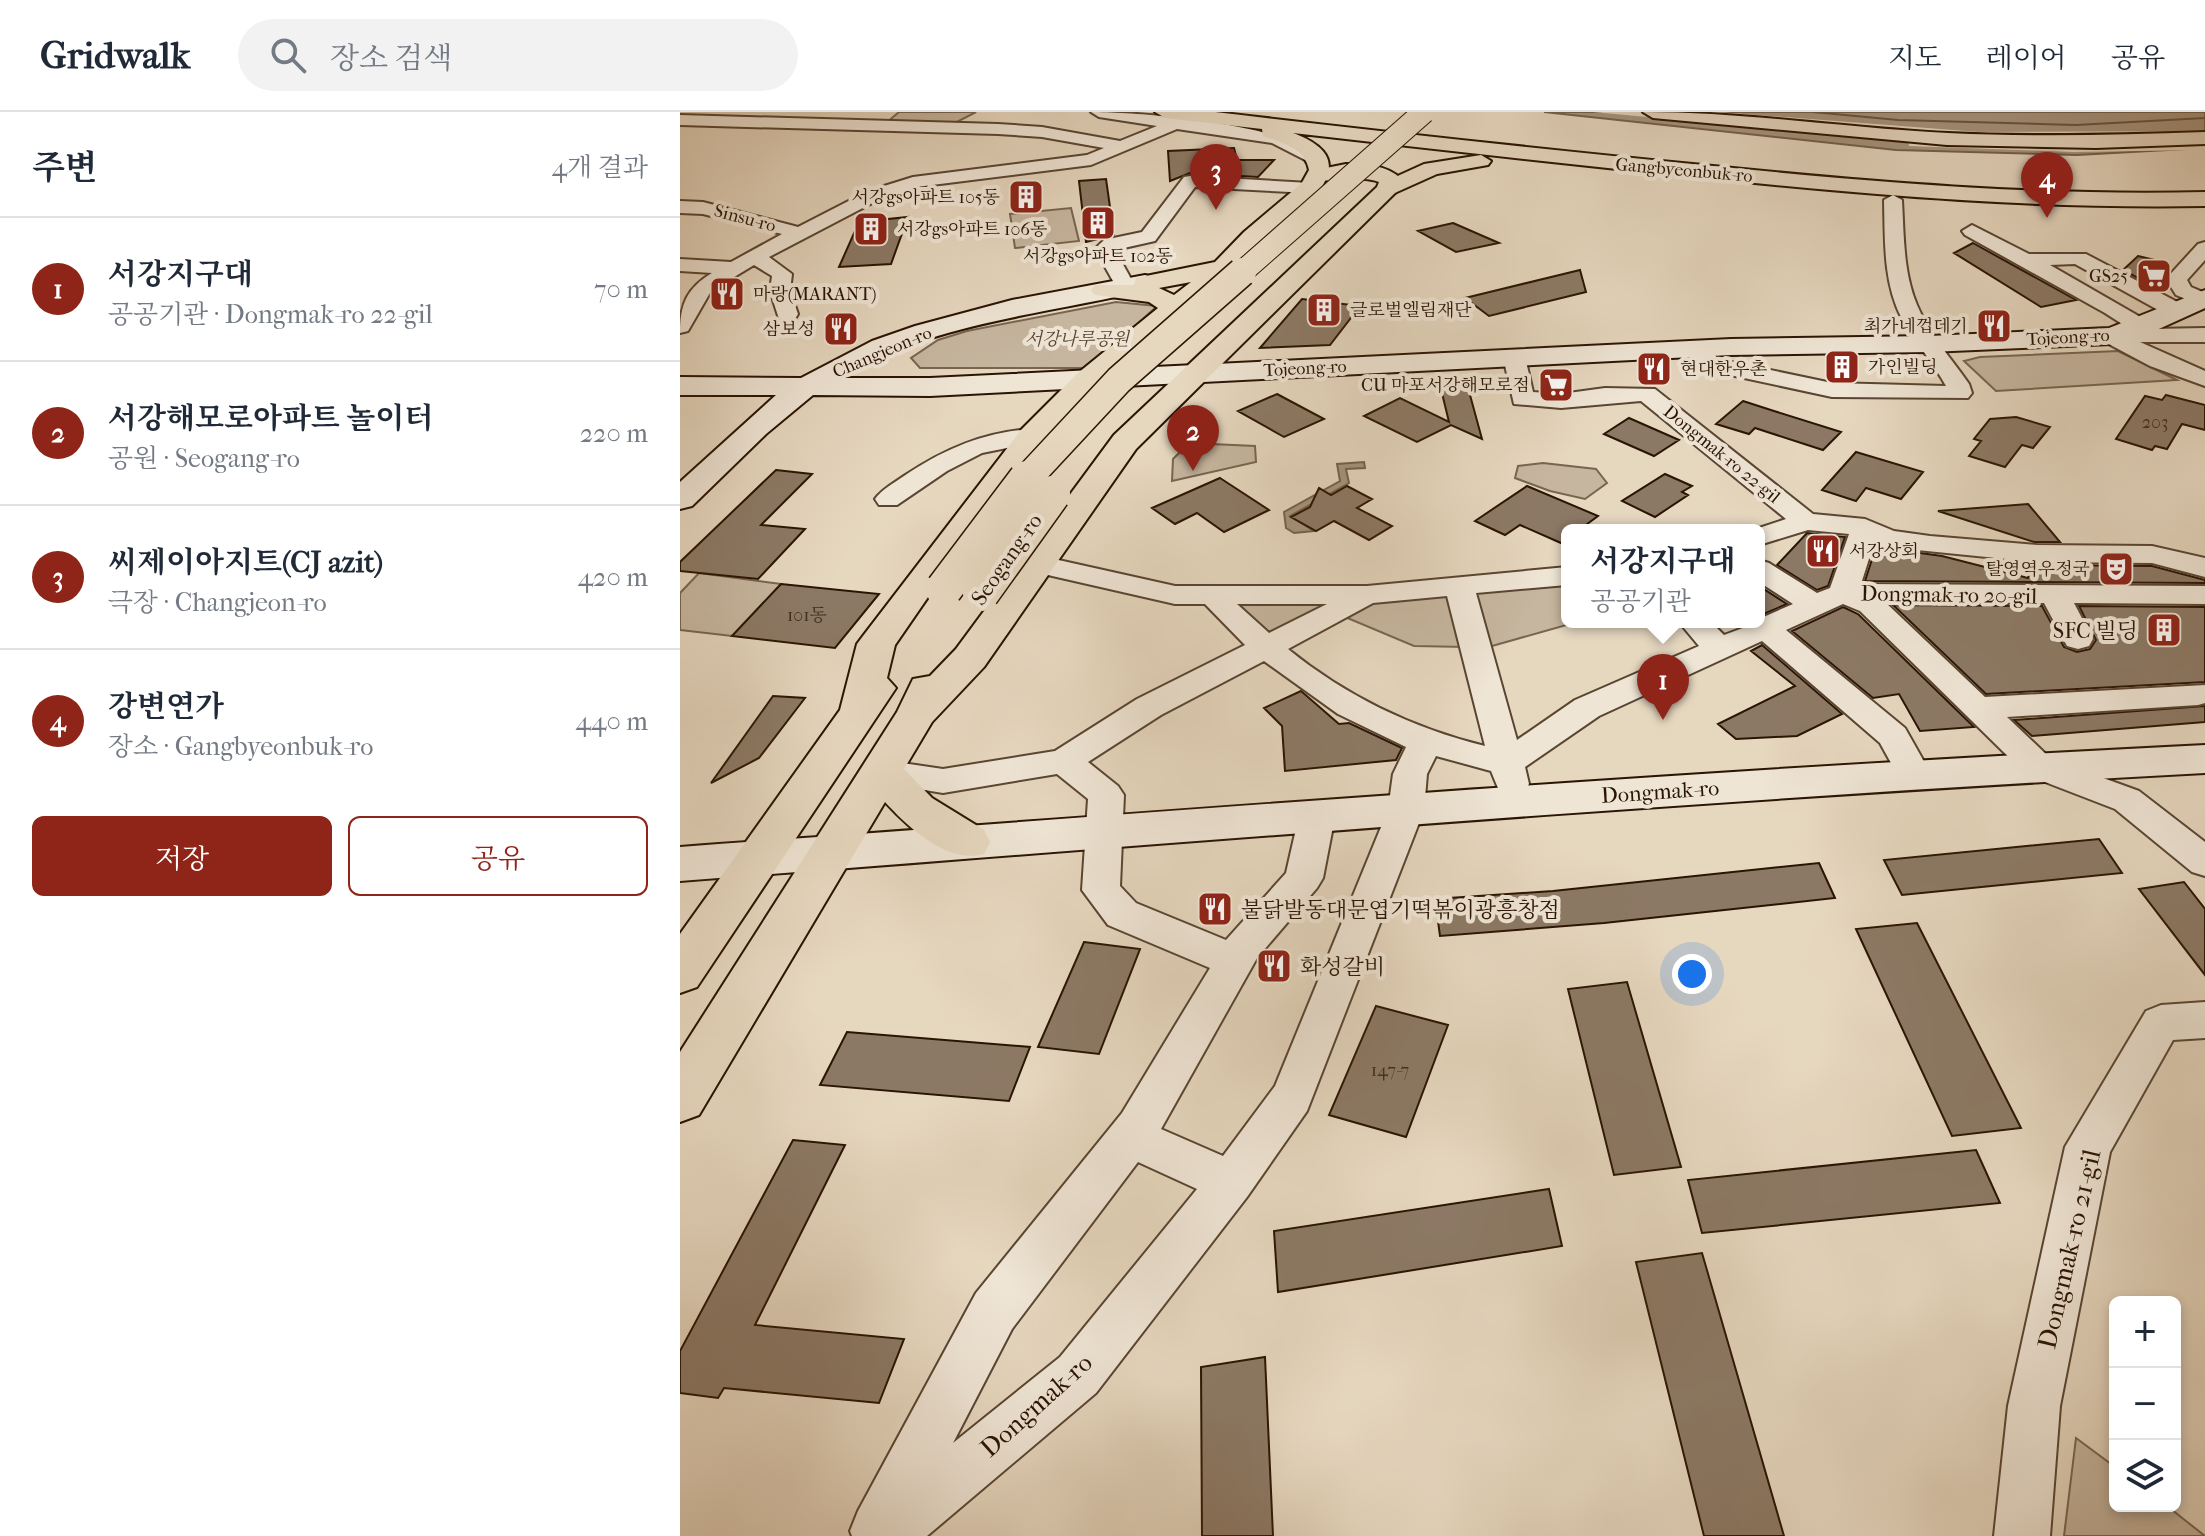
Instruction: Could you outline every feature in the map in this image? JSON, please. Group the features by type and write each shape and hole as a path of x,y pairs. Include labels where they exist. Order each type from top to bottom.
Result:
{"main road":[{"path":"1259,112 1345,123"},
{"name":"Seogang-ro","path":"680,973 944,589 1025,481 1119,380 1424,112"},
{"name":"Seogang-ro","path":"680,1098 834,853 917,713 945,646 1022,532 1074,468 1166,369 1449,112"},
{"path":"1653,112 1947,139 2096,142 2205,138"},
{"path":"1209,117 1291,139 1316,154 1316,175"},
{"name":"Gangbyeonbuk-ro","path":"1170,118 1345,123 1413,141 1918,191 2044,199 2205,199"},
{"path":"1493,127 1540,144 1590,147 1628,144"},
{"path":"1677,136 1733,132 1909,143 1947,139"},
{"path":"917,713 970,658 1125,442 1388,189 1432,169 1463,163 1520,159 1612,163"},
{"path":"860,710 876,644 945,548 1032,436 1088,379 1223,268 1316,175 1350,170 1379,174 1390,179 1388,189"},
{"path":"2165,200 2205,214"},
{"path":"1125,286 1223,268 1293,251 1341,234"},
{"path":"1125,286 1252,237"},
{"path":"1125,286 1156,295 1174,308"},
{"name":"Changjeon-ro","path":"680,499 803,389 893,343 984,315 1125,286"},
{"name":"Tojeong-ro","path":"680,386 803,389 930,387 1699,349 2111,336 2141,327 2196,302"},
{"path":"893,343 891,353 896,368 904,377 930,387"},
{"name":"Dongmak-ro","path":"680,864 1406,810 1512,782 1914,774 2205,759"},
{"path":"882,772 917,809 968,842"}],"street":[{"path":"877,124 894,112"},
{"path":"1099,112 1170,118 1294,146 1316,175"},
{"path":"680,326 703,287 874,195 913,182 1091,160 1124,147 1170,118"},
{"path":"680,120 877,124 1042,132 1124,147"},
{"path":"1255,153 1268,139"},
{"path":"1210,181 1232,167"},
{"path":"1125,286 1105,249 1111,244 1148,237 1190,181 1316,175"},
{"path":"1699,349 1710,364 1832,390 1960,393 1902,294 1893,200"},
{"name":"Sinsu-ro","path":"683,208 703,208 800,233"},
{"path":"1972,231 2141,327"},
{"path":"2196,302 2183,291 2176,279 2205,248"},
{"path":"2027,260 2079,258 2196,302"},
{"path":"680,265 760,260 782,274 780,291 787,314"},
{"path":"2111,336 2205,335"},
{"path":"2111,336 2158,361 2205,379"},
{"name":"Dongmak-ro 22-gil","path":"1514,357 1522,399 1561,401 1605,395 1647,394 1806,522"},
{"path":"888,499 935,465 969,449 997,439 1032,436"},
{"path":"1765,535 1806,522 1865,527 1887,539 2061,554 2150,555 2205,568"},
{"path":"1512,782 1587,708 1829,599 1865,527"},
{"name":"Seogang-ro","path":"1036,564 1175,595 1367,595 1561,577"},
{"path":"1765,572 1829,599 1871,605 2039,767 2127,800 2205,862"},
{"path":"1459,586 1512,782"},
{"path":"1219,595 1219,603 1323,691 1399,731 1512,782"},
{"path":"882,772 943,781 1064,761 1149,707 1367,595"},
{"name":"Dongmak-ro 20-gil","path":"2055,595 2078,639"},
{"name":"Dongmak-ro 20-gil","path":"1829,599 2205,595"},
{"path":"1700,628 1720,649"},
{"path":"1765,628 1893,736 1914,774"},
{"path":"1976,708 2198,694"},
{"path":"1406,810 1410,774 1426,741"},
{"path":"1064,761 1106,795 1107,832 1101,890 1122,914 1235,961"},
{"name":"Dongmak-ro","path":"883,1536 1078,1375 1231,1182 1292,1097 1406,810"},
{"path":"875,1536 994,1311 1131,1137 1243,947 1304,878 1317,816"},
{"name":"Dongmak-ro 21-gil","path":"2022,1536 2034,1406 2088,1147 2161,1023 2205,1020"},
{"path":"1131,1137 1231,1182"}],"green space":[{"path":"899,112 976,112 951,125 886,123"},
{"path":"1071,208 1079,241 1015,248 1010,214"},
{"name":"서강나루공원","path":"1116,302 1157,306 1090,368 920,368 911,358 938,340 967,331"},
{"path":"2118,351 2177,380 1996,391 1964,361 1980,357"},
{"path":"1189,443 1255,446 1256,462 1172,481 1173,459"},
{"path":"1543,463 1596,469 1607,483 1585,499 1515,478 1518,466"},
{"path":"699,573 781,584 732,636 680,630 680,593"},
{"path":"1561,582 1561,627 1485,648 1470,590"},
{"path":"1453,591 1466,647 1414,646 1345,617 1368,600"},
{"path":"1224,599 1355,599 1269,641"},
{"path":"2076,1438 2109,1463 2109,1512 2175,1512 2205,1536 2064,1536"}],"water":[{"path":"1544,112 2205,112 2205,148 2077,155 1896,150"},
{"path":"1364,462 1365,468 1346,469 1349,483 1290,516 1314,531 1294,533 1286,528 1284,512 1340,481 1337,464"}],"pier":[{"path":"1593,112 1718,112 1979,132 2205,131 2205,150 2073,152 1909,146 1908,141"}],"building":[{"path":"1234,148 1237,160 1274,160 1258,177 1190,173 1170,181 1168,151"},
{"path":"1106,179 1114,235 1086,242 1079,181"},
{"path":"908,217 891,264 839,267 859,222"},
{"path":"1453,223 1499,243 1456,252 1418,231"},
{"path":"1973,243 2076,300 2041,307 1954,253"},
{"path":"2138,256 2167,263 2147,283 2123,270"},
{"path":"1580,270 1586,292 1489,316 1465,298"},
{"path":"1302,299 1360,306 1330,345 1260,348"},
{"path":"1467,384 1482,439 1451,425 1417,442 1364,416 1400,398 1449,422 1440,385"},
{"path":"1277,394 1324,419 1284,437 1238,411"},
{"path":"2166,395 2205,405 2205,430 2182,424 2167,449 2155,446 2152,450 2116,439 2145,396 2162,400"},
{"path":"1743,401 1841,432 1823,450 1755,428 1749,434 1716,424"},
{"path":"2016,417 2050,427 2033,448 2022,445 2005,467 1969,456 1981,441 1974,439 1990,419"},
{"path":"1629,418 1679,440 1654,456 1604,434"},
{"path":"1856,452 1923,472 1901,499 1866,488 1856,501 1822,490"},
{"path":"776,470 812,474 761,525 805,529 758,579 680,571 680,562"},
{"path":"1665,474 1692,486 1682,492 1688,495 1655,517 1622,501"},
{"path":"1220,478 1269,510 1224,532 1197,513 1175,524 1152,508"},
{"path":"1347,486 1372,499 1357,508 1392,526 1369,540 1334,521 1316,531 1291,517 1310,507 1319,488 1331,495"},
{"path":"1527,486 1598,516 1587,524 1561,524 1561,543 1520,525 1505,535 1475,521"},
{"path":"2028,504 2060,542 2034,542 1938,511"},
{"path":"1807,533 1845,537 1828,586 1817,590 1777,565"},
{"path":"1876,547 1942,556 2028,578 2032,565 2152,566 2205,580 2205,583 1865,581"},
{"path":"781,584 879,594 835,648 732,636"},
{"path":"1765,590 1787,604 1765,613"},
{"path":"1893,605 2042,606 2064,647 2077,652 2090,649 2096,640 2079,606 2205,607 2205,682 1986,694"},
{"path":"1843,607 1858,614 1974,727 1920,731 1899,694 1873,698 1792,631"},
{"path":"1762,645 1842,714 1797,736 1736,739 1718,724 1795,686 1751,651"},
{"path":"1301,691 1339,724 1349,723 1402,748 1396,760 1285,771 1282,726 1264,708"},
{"path":"773,696 805,698 759,758 711,783"},
{"path":"2205,706 2205,722 2032,736 2014,720"},
{"path":"2099,839 2122,873 1902,895 1884,860"},
{"path":"1819,863 1835,898 1604,923 1440,936 1435,899 1553,891"},
{"path":"2184,882 2205,909 2205,975 2139,889"},
{"path":"1917,923 2021,1128 1952,1136 1856,929"},
{"path":"1084,942 1140,949 1099,1054 1038,1047"},
{"path":"1627,982 1681,1167 1614,1175 1568,989"},
{"path":"1376,1006 1448,1025 1406,1137 1329,1115"},
{"path":"847,1032 1030,1047 1009,1101 820,1085"},
{"path":"793,1140 845,1145 755,1325 904,1339 879,1403 724,1388 718,1398 680,1393 680,1351"},
{"path":"1976,1150 2000,1203 1702,1233 1688,1180"},
{"path":"1549,1189 1562,1246 1278,1292 1274,1231"},
{"path":"1702,1253 1784,1536 1704,1536 1636,1262"},
{"path":"1265,1357 1273,1536 1202,1536 1201,1367"}],"place":[{"name":"서강gs아파트 105동","path":"1026,197"},
{"name":"씨제이아지트(CJ azit)","path":"1216,210"},
{"name":"강변연가","path":"2047,218"},
{"name":"서강gs아파트 102동","path":"1098,223"},
{"name":"서강gs아파트 106동","path":"871,229"},
{"name":"GS25","path":"2154,276"},
{"name":"마랑(MARANT)","path":"727,294"},
{"name":"글로벌엘림재단","path":"1324,310"},
{"name":"최가네껍데기","path":"1994,326"},
{"name":"삼보성","path":"841,329"},
{"name":"가인빌딩","path":"1842,367"},
{"name":"현대한우촌","path":"1654,369"},
{"name":"CU 마포서강해모로점","path":"1556,385"},
{"name":"서강해모로아파트 놀이터","path":"1193,471"},
{"name":"서강상회","path":"1823,551"},
{"name":"탈영역우정국","path":"2116,569"},
{"name":"SFC 빌딩","path":"2164,630"},
{"name":"서강지구대","path":"1663,720"},
{"name":"불닭발동대문엽기떡볶이광흥창점","path":"1215,909"},
{"name":"화성갈비","path":"1274,966"}]}
